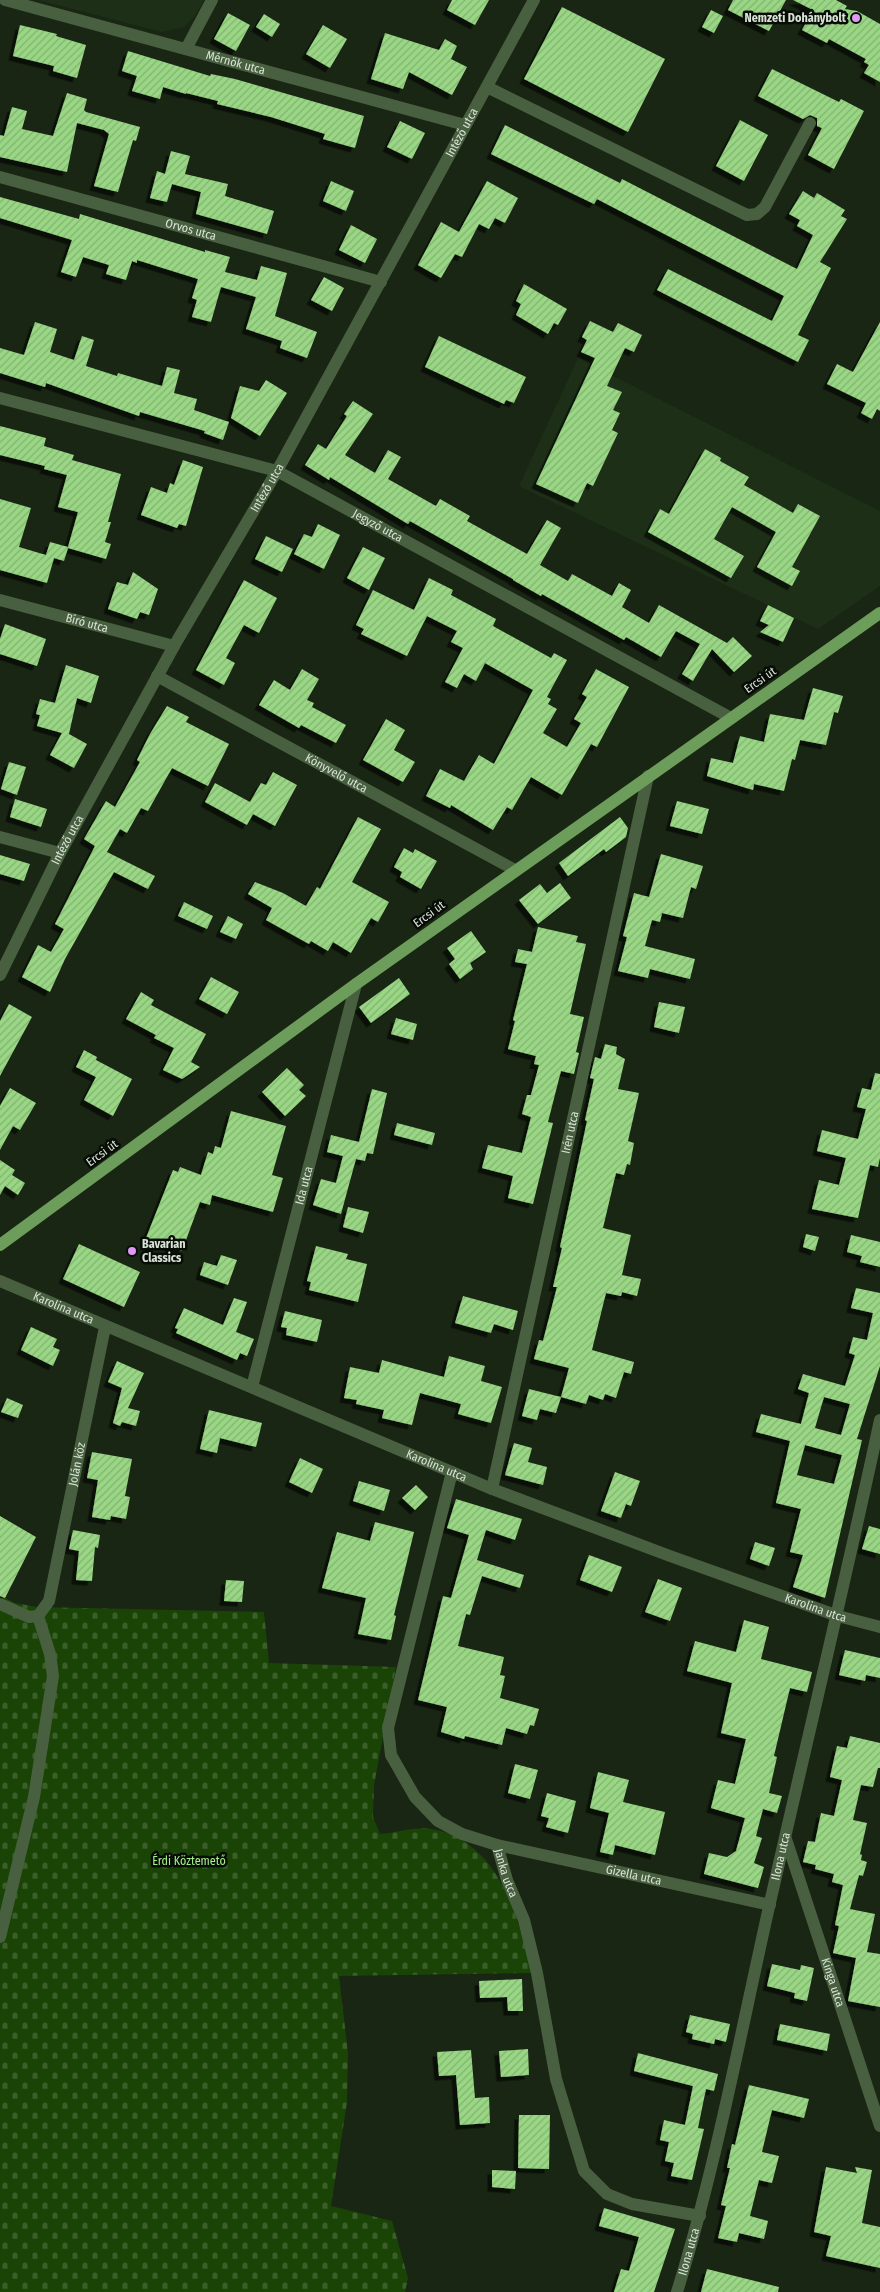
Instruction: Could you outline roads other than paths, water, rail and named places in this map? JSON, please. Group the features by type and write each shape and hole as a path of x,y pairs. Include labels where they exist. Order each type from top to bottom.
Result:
{"main road":[{"name":"Ercsi út","path":"0,1245 356,984 730,718 880,614"}],"street":[{"name":"Mérnök utca","path":"5,0 465,125"},
{"path":"186,49 212,0"},
{"name":"Intéző utca","path":"0,976 60,853 174,646 277,471 534,0"},
{"path":"487,87 748,215 757,214 765,207 810,123"},
{"name":"Orvos utca","path":"0,177 381,282"},
{"name":"Jegyző utca","path":"0,398 277,471 730,718"},
{"name":"Bíró utca","path":"0,600 174,646"},
{"name":"Könyvelő utca","path":"157,676 515,870"},
{"name":"Irén utca","path":"492,1489 648,776"},
{"path":"0,837 60,853"},
{"name":"Ida utca","path":"252,1387 356,984"},
{"name":"Karolina utca","path":"0,1281 492,1489 670,1556 838,1616 880,1627"},
{"name":"Jolán köz","path":"38,1616 49,1601 105,1327"},
{"name":"Ilona utca","path":"677,2292 700,2216 838,1616 880,1420"},
{"name":"Janka utca","path":"452,1472 388,1728 391,1755 415,1797 438,1821 462,1834 498,1845 507,1880 524,1920 537,1973 556,2079 584,2171 607,2194 632,2204 700,2216"},
{"path":"0,1604 29,1617 38,1616 50,1654 53,1676 34,1797 0,1937"},
{"name":"Kinga utca","path":"786,1839 880,2126"},
{"name":"Gizella utca","path":"498,1845 770,1905"}],"place":[{"name":"Nemzeti Dohánybolt","path":"856,18"},
{"name":"Bavarian Classics","path":"132,1251"}],"park label":[{"name":"Érdi Köztemető","path":"189,1861"}]}
